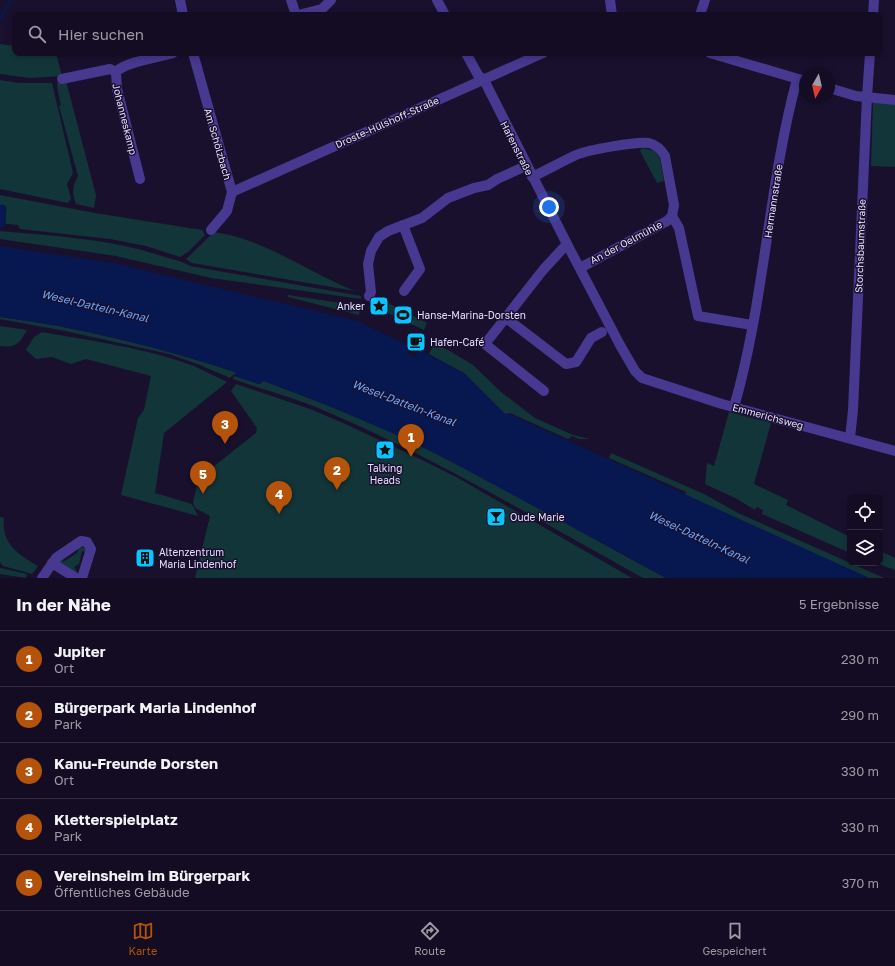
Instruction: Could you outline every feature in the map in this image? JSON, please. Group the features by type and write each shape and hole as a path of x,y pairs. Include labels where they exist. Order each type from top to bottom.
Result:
{"street":[{"path":"180,0 183,12"},
{"path":"291,0 296,12"},
{"path":"310,12 322,9 331,0"},
{"path":"437,0 443,12"},
{"path":"610,0 612,12"},
{"path":"701,12 705,0"},
{"path":"873,12 874,0"},
{"name":"Johanneskamp","path":"140,179 117,89 116,72 127,66 162,56"},
{"name":"Am Schölzbach","path":"194,56 232,192 227,211 211,230"},
{"name":"Hafenstraße","path":"468,56 478,75 484,80 526,166 620,345 635,371 642,378"},
{"name":"Droste-Hülshoff-Straße","path":"232,192 536,56"},
{"path":"720,56 799,79"},
{"name":"Storchsbaumstraße","path":"850,438 853,417 870,56"},
{"path":"62,79 110,69 116,72"},
{"name":"Hermannstraße","path":"734,407 747,364 752,325 787,119 799,86"},
{"path":"835,90 856,96 895,100"},
{"name":"An der Oelmühle","path":"532,177 578,155 648,143 658,146 665,156 674,205 672,216 667,221 580,268"},
{"path":"369,296 371,292 368,264 371,251 379,237 388,231 422,218 448,198 474,188 488,185 526,166"},
{"name":"An der Oelmühle","path":"672,216 680,228 692,296 698,316 752,325"},
{"path":"403,225 420,269 404,291"},
{"path":"544,391 485,344 543,270 567,244"},
{"path":"506,318 566,364 576,362 591,338 602,332"},
{"name":"Emmerichsweg","path":"642,378 734,407 895,451"},
{"path":"42,578 52,564 74,545 81,541 88,542 91,551 82,578"},
{"path":"52,564 76,578"}],"green space":[{"path":"0,44 12,46 12,56 57,56 62,76 30,78 0,74"},
{"path":"0,80 19,83 52,83 73,173 67,184 71,198 68,203 0,189"},
{"path":"66,81 96,195 94,208 76,204 74,197 73,190 78,176 59,106 61,105 57,87 57,83"},
{"path":"873,103 895,103 895,167 871,166"},
{"path":"642,148 655,151 660,159 664,181 657,183 640,151"},
{"path":"0,195 95,213 202,230 205,235 188,252 180,257 146,246 110,239 20,229 18,225 0,223"},
{"path":"0,231 104,242 145,251 190,266 361,296 361,299 211,278 116,256 0,239"},
{"path":"214,232 233,236 268,249 355,291 192,263 186,259"},
{"path":"288,295 354,305 360,308 359,315 288,297"},
{"name":"Hanse-Marina-Dorsten","path":"386,302 427,323 424,330 382,310"},
{"path":"0,317 60,326 148,346 235,372 236,374 230,378 169,354 65,331 0,319"},
{"path":"0,326 27,330 22,339 13,346 0,346"},
{"path":"42,332 157,354 194,366 227,382 164,433 155,493 192,504 198,516 121,495 138,418 144,410 151,376 86,359 71,364 52,357 36,359 26,350 34,337"},
{"path":"434,344 448,350 473,365 501,392 535,418 573,435 590,439 579,439 572,436 568,439 510,413 505,414 464,373 429,354"},
{"path":"234,376 259,384 264,381 357,418 412,442 508,491 666,578 643,578 486,490 407,449 314,406 233,379"},
{"path":"236,384 310,409 422,460 458,478 632,578 195,578 210,516 195,508 193,502 199,478 256,433 257,428 231,391"},
{"path":"729,412 771,423 754,484 788,500 786,505 847,536 847,552 762,514 763,510 757,507 755,510 737,499 705,484 707,463 714,466"},
{"path":"611,453 704,494 738,513 847,562 847,566 857,566 884,578 869,578 685,495 686,492 609,458"},
{"path":"0,517 4,518 5,535 8,542 24,558 38,566 32,574 3,566 0,562"},
{"path":"79,547 85,548 88,554 82,551 79,564 74,567 78,573 59,563 58,559 64,556 63,562 77,553"},
{"path":"883,552 895,558 895,570 883,566"},
{"path":"0,568 27,574 26,578 0,574"}],"water":[{"name":"Wesel-Datteln-Kanal","path":"0,246 118,264 357,321 409,346 407,353 415,357 419,350 464,373 505,414 509,414 869,578 666,578 413,442 334,408 264,381 259,384 236,376 235,372 148,346 60,326 0,317"}],"waterway":[{"path":"0,19 11,0"},
{"path":"1,223 2,209"}],"place":[{"name":"Anker","path":"379,306"},
{"name":"Hanse-Marina-Dorsten","path":"403,315"},
{"name":"Hafen-Café","path":"416,342"},
{"name":"Kanu-Freunde Dorsten","path":"225,444"},
{"name":"Talking Heads","path":"385,450"},
{"name":"Jupiter","path":"411,457"},
{"name":"Bürgerpark Maria Lindenhof","path":"337,490"},
{"name":"Vereinsheim im Bürgerpark","path":"203,494"},
{"name":"Kletterspielplatz","path":"279,514"},
{"name":"Oude Marie","path":"496,517"},
{"name":"Altenzentrum Maria Lindenhof","path":"145,558"}]}
